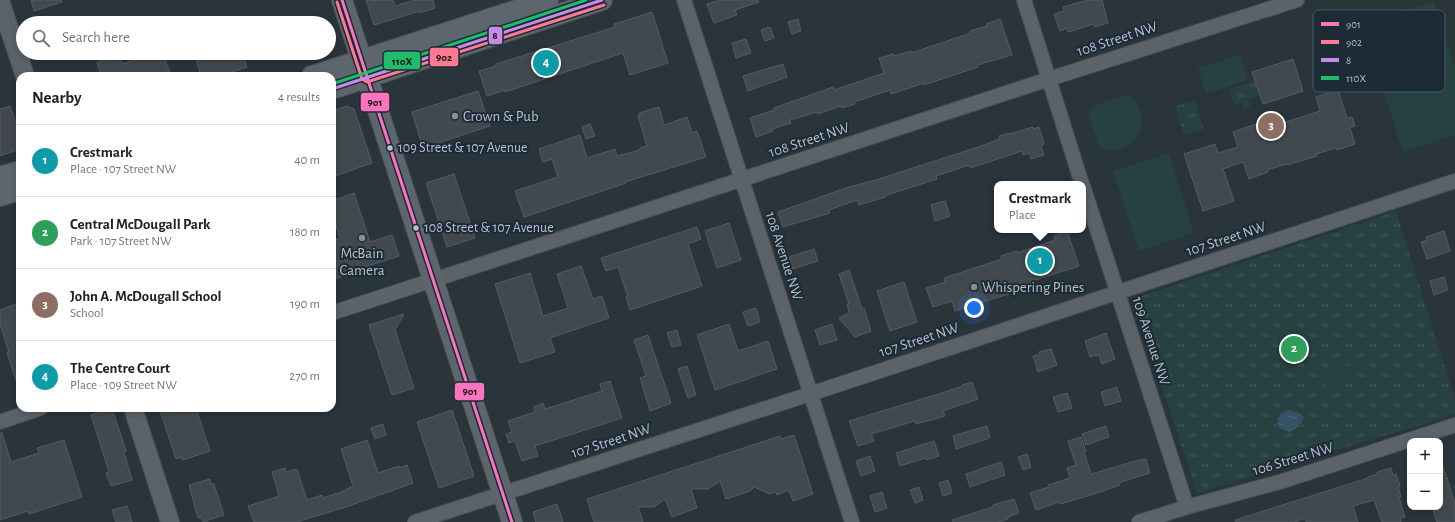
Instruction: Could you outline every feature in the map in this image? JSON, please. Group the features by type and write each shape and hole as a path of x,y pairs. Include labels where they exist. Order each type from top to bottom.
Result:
{"main road":[{"path":"342,0 512,522"},
{"path":"336,86 364,69 548,0"},
{"path":"336,73 364,69 602,0"},
{"path":"0,177 16,171"},
{"path":"0,196 16,191"}],"street":[{"name":"108 Avenue NW","path":"684,0 852,522"},
{"name":"109 Avenue NW","path":"1024,0 1082,181"},
{"name":"108 Street NW","path":"336,312 1049,79 1298,0"},
{"path":"0,1 16,49"},
{"path":"20,60 24,72"},
{"name":"107 Street NW","path":"415,522 810,394 1455,181"},
{"name":"109 Avenue NW","path":"1086,194 1187,507"},
{"path":"0,422 29,412"},
{"path":"134,412 170,522"},
{"name":"106 Street NW","path":"1139,522 1187,507 1283,481 1455,425"}],"green space":[{"path":"1434,1 1437,10 1406,10"},
{"path":"1445,36 1455,67 1455,135 1403,152 1384,92 1445,92"},
{"path":"1240,55 1248,80 1206,94 1198,68"},
{"path":"1255,81 1260,96 1248,100 1250,107 1243,109 1241,103 1234,105 1229,89"},
{"path":"1128,94 1137,104 1141,114 1142,124 1139,134 1133,142 1124,148 1113,150 1100,149 1088,114 1093,106"},
{"path":"1195,101 1204,129 1184,135 1175,106"},
{"path":"1169,153 1194,233 1139,251 1113,171"},
{"path":"1396,211 1455,399 1455,414 1197,493 1133,299"},
{"path":"1354,364 1359,380 1327,390 1322,374"}],"water":[{"path":"1289,410 1301,414 1304,418 1297,428 1289,432 1280,428 1277,422 1280,414"}],"building":[{"path":"31,0 61,0 62,2 34,11"},
{"path":"366,0 393,0 395,6 415,0 433,0 435,8 374,25"},
{"path":"720,0 758,0 759,2 735,10 737,15 714,23 707,4"},
{"path":"1088,0 1102,0 1108,23 1095,27 1094,24 1068,32 1067,28 1060,31 1054,14 1064,11 1063,7"},
{"path":"652,12 668,63 630,75 623,53 505,92 505,90 487,96 479,71 496,66 496,64 615,27 614,24"},
{"path":"798,19 801,31 792,34 788,22"},
{"path":"1000,19 1012,55 977,65 978,67 924,85 924,83 891,94 890,90 854,102 855,104 842,108 841,106 818,114 817,112 790,120 791,123 772,129 773,131 756,137 750,118 833,87 834,90 884,73 879,58 894,54 894,56 911,51 911,53 971,33 970,31 987,26 986,24"},
{"path":"770,27 774,38 765,41 761,30"},
{"path":"746,39 751,53 736,58 732,43"},
{"path":"1293,59 1303,91 1263,104 1252,72"},
{"path":"103,60 121,60 122,64 134,60 165,60 170,72 100,72 97,62"},
{"path":"196,60 244,60 247,67 232,72 200,72"},
{"path":"783,64 787,77 748,91 743,76"},
{"path":"478,91 490,126 423,148 412,112"},
{"path":"1332,92 1339,92 1347,118 1352,117 1355,126 1350,128 1355,144 1337,150 1336,148 1316,154 1317,156 1267,170 1268,172 1249,179 1243,162 1223,169 1234,201 1203,211 1184,154 1215,144 1218,153 1238,147 1233,132 1256,124 1258,131 1320,111 1316,97"},
{"path":"10,106 16,123 16,150 0,156 0,109"},
{"path":"347,106 354,109 372,163 336,176 336,110"},
{"path":"659,107 664,125 687,117 692,133 697,131 706,157 625,182 626,183 524,217 515,191 558,177 552,159 543,162 539,149 580,135 587,158 615,149 617,156 640,150 640,148 647,146 638,116 640,115 639,113"},
{"path":"590,124 595,136 586,139 582,127"},
{"path":"1033,127 1033,129 1039,127 1044,144 1041,145 1044,155 1031,159 1029,153 1023,155 1022,151 970,168 969,165 936,176 937,179 884,196 885,197 859,205 857,200 829,210 830,213 783,227 778,212 846,188 978,147 1000,139 999,136"},
{"path":"454,174 475,238 447,247 426,183"},
{"path":"354,193 370,242 392,235 399,256 346,273 347,275 336,279 336,240 340,238 336,226 336,200"},
{"path":"945,201 950,216 935,221 931,205"},
{"path":"729,223 741,260 717,268 705,231"},
{"path":"697,227 701,239 688,244 702,286 630,310 626,297 628,297 618,267 606,271 601,258"},
{"path":"1444,231 1450,251 1427,259 1421,242 1427,240 1426,237"},
{"path":"1062,233 1068,233 1079,266 1029,282 1030,284 1028,286 1020,288 1021,290 955,311 952,301 933,307 926,288 945,282 944,278 1002,259 1001,256 1017,251 1017,253 1055,240 1054,236"},
{"path":"814,249 818,261 793,269 789,257"},
{"path":"581,266 593,299 602,296 609,318 550,338 555,352 520,363 495,284 530,273 543,316 568,308 557,274"},
{"path":"849,270 862,309 864,308 871,331 855,337 839,318 849,313 847,304 849,304 839,274"},
{"path":"1444,277 1448,290 1434,295 1430,281"},
{"path":"904,282 917,322 890,331 877,291"},
{"path":"16,304 16,380 7,353 9,352 0,324 0,310"},
{"path":"756,308 760,322 748,326 743,312"},
{"path":"404,314 395,330 414,388 392,395 369,325"},
{"path":"729,324 738,351 768,341 777,369 715,390 697,335"},
{"path":"832,324 837,340 820,345 815,330"},
{"path":"677,330 681,345 672,347 667,333"},
{"path":"1106,333 1115,359 1102,364 1099,355 1090,357 1085,341"},
{"path":"648,335 671,403 650,411 640,378 646,376 634,340"},
{"path":"1051,349 1057,365 1038,372 1033,356 1040,354 1039,352"},
{"path":"687,366 696,395 688,398 678,369"},
{"path":"610,381 622,418 535,446 538,456 522,461 515,441 509,443 506,434 512,432 508,421 535,412 534,407 543,403 545,409 602,391 600,384"},
{"path":"972,382 978,399 943,411 945,416 916,424 915,421 871,434 874,441 858,446 849,421 942,393"},
{"path":"1117,387 1121,401 1105,406 1101,392"},
{"path":"1067,393 1072,408 1058,412 1053,397"},
{"path":"452,410 474,476 439,488 417,422"},
{"path":"100,412 113,412 126,451 124,452 132,480 111,486 106,473 109,472 91,415"},
{"path":"161,412 197,412 210,451 183,460 182,457 176,459"},
{"path":"383,424 386,435 375,439 371,428"},
{"path":"987,426 990,438 956,449 953,436"},
{"path":"1106,426 1109,437 1086,445 1082,434"},
{"path":"0,433 2,433 11,462 39,453 37,448 64,440 82,497 29,514 28,511 0,520"},
{"path":"794,435 813,494 793,501 789,490 777,495 776,492 769,494 754,487 750,491 726,499 720,481 708,489 691,489 697,508 672,517 665,499 654,507 638,507 643,522 594,522 587,499 780,436 781,439"},
{"path":"1081,437 1091,474 1142,459 1146,459 1150,473 1124,481 1119,483 1120,485 1097,493 1060,504 1059,502 1036,510 1030,493 1070,478 1067,468 1076,465 1068,441"},
{"path":"367,440 378,473 407,465 413,483 346,507 296,522 254,522 248,506 279,496 272,472 285,468 286,472 297,469 307,500 322,495 323,498 341,492 353,486 341,449"},
{"path":"934,441 939,456 926,460 925,458 900,466 896,453"},
{"path":"1027,454 1031,467 1023,470 1018,457"},
{"path":"870,456 875,471 861,476 856,461"},
{"path":"1001,462 1005,475 970,487 966,474"},
{"path":"1443,466 1455,503 1455,522 1437,522 1433,510 1443,510"},
{"path":"1391,468 1393,475 1396,474 1400,486 1398,487 1401,497 1399,497 1405,517 1400,519 1401,522 1382,522 1374,500 1353,506 1358,522 1306,522 1306,518 1294,522 1236,522 1235,520 1368,478 1377,474 1377,472"},
{"path":"210,479 211,484 214,484 224,515 203,522 201,517 198,518 189,485"},
{"path":"948,480 952,493 943,496 939,483"},
{"path":"919,487 923,500 915,503 910,490"},
{"path":"882,492 887,508 875,512 870,496"},
{"path":"1014,499 1019,513 1008,517 1008,519 998,522 953,522 952,520 993,507 993,505"},
{"path":"557,504 563,522 536,522 533,512"},
{"path":"127,506 132,522 116,522 112,510"}],"transit line":[{"name":"901","path":"342,0 512,522"},
{"name":"110X","path":"336,83 586,0"},
{"name":"8","path":"336,88 602,0"},
{"name":"902","path":"337,2 362,79 367,82 604,5"}],"place":[{"name":"The Centre Court","path":"546,63"},
{"name":"Crown & Pub","path":"455,116"},
{"name":"John A. McDougall School","path":"1271,126"},
{"name":"109 Street & 107 Avenue","path":"390,148"},
{"name":"108 Street & 107 Avenue","path":"416,228"},
{"name":"McBain Camera","path":"362,238"},
{"name":"Crestmark","path":"1040,261"},
{"name":"Whispering Pines","path":"974,287"},
{"name":"Central McDougall Park","path":"1294,349"}]}
